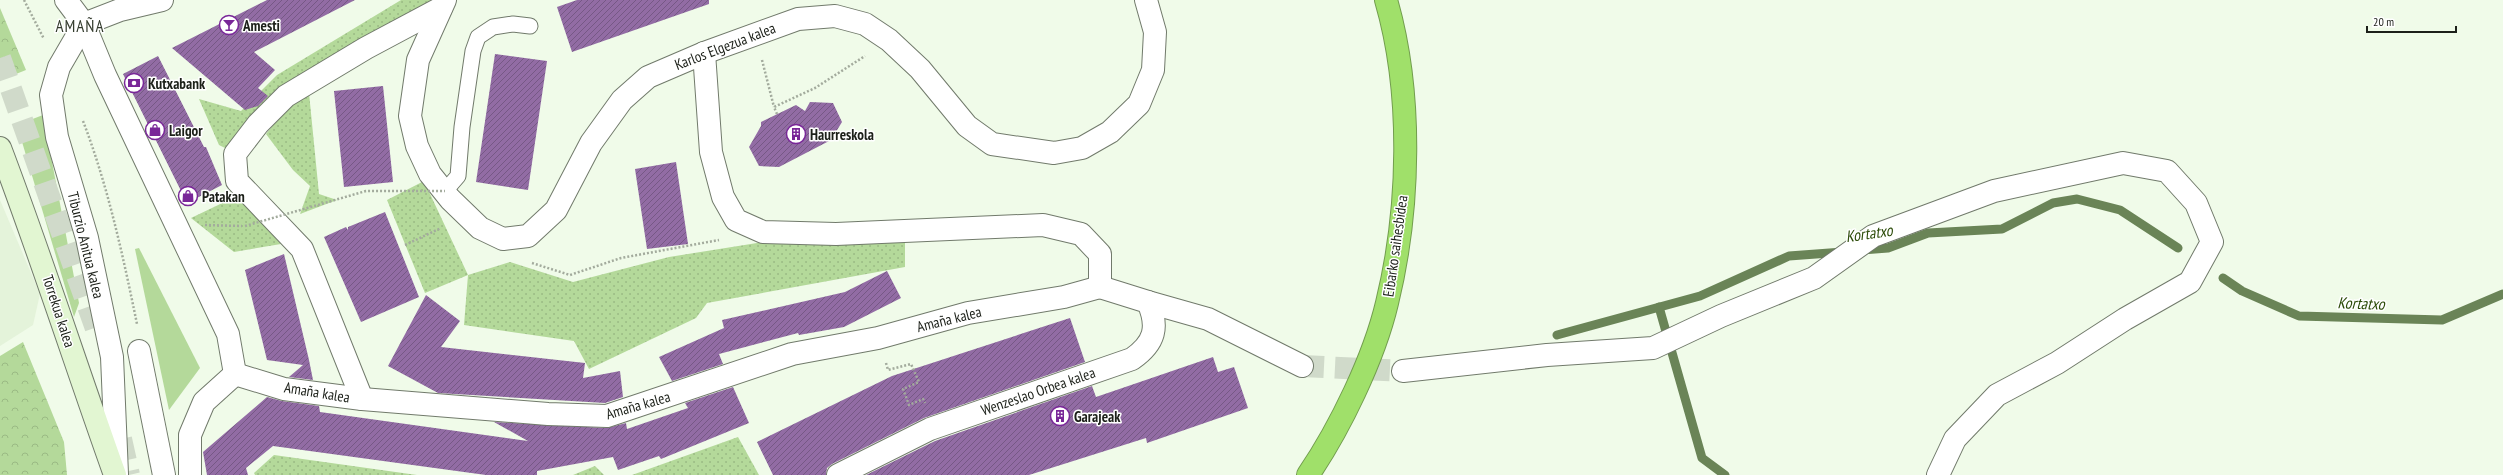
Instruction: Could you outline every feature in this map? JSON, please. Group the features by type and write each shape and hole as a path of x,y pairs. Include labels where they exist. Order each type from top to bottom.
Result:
{"highway":[{"name":"Eibarko saihesbidea","path":"1308,475 1330,442 1376,340 1387,303 1398,246 1405,165 1403,92 1392,18 1386,0"}],"street":[{"path":"66,0 84,24 105,75 228,334 235,374 204,402 190,435 188,466 190,475"},
{"path":"84,24 120,10 162,0"},
{"name":"Karlos Elgezua kalea","path":"503,239 528,236 556,210 591,143 622,100 648,77 704,53 798,19 835,16 865,24 889,40 920,69 967,126 992,144 1054,153 1082,148 1110,132 1139,104 1153,70 1155,32 1146,0"},
{"path":"443,4 418,60 410,116 417,146 430,174 466,215 480,228 503,239"},
{"path":"362,399 302,249 237,182 235,154 258,124 286,96 443,4"},
{"name":"Tiburzio Anitua kalea","path":"84,24 59,67 52,95 57,137 87,238 112,357 116,475"},
{"path":"704,53 711,152 723,197 736,220 763,232 836,234 1043,225 1081,234 1100,254 1100,287 1208,319 1302,366"},
{"name":"Torrekua kalea","path":"0,148 37,245 83,387 116,475"},
{"path":"1403,371 1547,355 1653,348 1814,278 1873,236 1994,191 2123,163 2167,171 2196,203 2212,242 2190,282 2125,319 2057,363 1997,395 1955,439 1938,475"},
{"name":"Amaña kalea","path":"235,374 284,389 362,399 548,414 607,416 792,354 878,338 968,313 1064,297 1100,287"},
{"name":"Wenzeslao Orbea kalea","path":"838,475 930,429 1132,359 1141,353 1154,335 1155,318 1148,302"},
{"path":"139,351 164,475"}],"lane":[{"path":"445,191 458,176 462,127 473,51 478,37 493,27 513,24 530,26"}],"path":[{"path":"754,35 777,114"},
{"path":"774,107 816,88 889,40"},
{"path":"177,225 245,226 366,191 445,191"},
{"path":"405,245 466,215"},
{"path":"503,239 516,258 570,275 621,258 723,240"},
{"path":"893,359 885,362 888,370 911,364 919,382 903,389 909,406 923,399 928,407"}],"shaded area":[{"path":"0,200 40,294 33,325 0,346"}],"green space":[{"path":"401,0 431,0 229,150 219,145 199,99 241,111 277,75"},
{"path":"0,8 26,70 1,80 0,79"},
{"path":"309,93 319,194 337,200 300,214 310,186 293,170 266,134 287,108"},
{"path":"43,115 79,303 74,317 17,125"},
{"path":"424,181 468,275 425,293 387,200"},
{"path":"237,196 281,244 234,252 191,218"},
{"path":"905,239 905,267 707,303 696,318 589,369 574,341 464,325 468,275 510,262 573,282 669,257 757,243"},
{"path":"139,248 200,368 169,410 135,249"},
{"path":"23,342 64,442 67,475 0,475 0,356"},
{"path":"738,437 759,475 632,475"},
{"path":"274,455 417,475 255,475 254,473"},
{"path":"595,466 604,475 573,475"}],"building":[{"path":"267,0 355,0 254,52 275,70 258,88 268,96 258,106 245,110 172,48"},
{"path":"577,0 709,0 709,4 572,52 557,7"},
{"path":"495,54 547,61 528,190 476,182"},
{"path":"158,56 204,147 206,147 222,185 187,203 123,74"},
{"path":"383,86 393,182 344,187 334,91"},
{"name":"Haurreskola","path":"810,102 833,103 842,122 831,140 779,167 759,166 749,147 761,126 761,122 796,105 805,111"},
{"path":"676,162 688,244 647,249 635,169"},
{"path":"385,212 419,297 361,322 324,237 346,227 348,230 348,227"},
{"path":"284,254 313,380 289,377 303,365 267,360 245,270"},
{"path":"887,271 901,298 844,327 799,335 798,333 719,354 723,364 672,381 659,357 724,328 722,320 845,292"},
{"path":"426,295 460,321 441,347 585,363 583,378 620,371 623,397 605,403 438,393 388,366"},
{"path":"1070,318 1085,362 924,418 832,464 827,468 826,475 773,475 757,442 892,376"},
{"path":"1213,357 1218,372 1234,367 1248,408 1147,443 1146,438 1029,475 866,475 935,441 1092,386 1096,397"},
{"path":"733,387 749,423 661,459 659,456 618,470 613,457 537,471 537,475 486,475 273,446 246,468 248,475 207,475 203,452 267,397 282,401 319,406 320,412 528,441 494,422 607,428 626,423 627,429 688,408 685,403"}],"waterway":[{"name":"Kortatxo","path":"1862,250 1888,248 1928,233 2002,229 2053,203 2077,199 2120,210 2178,248"},
{"name":"Kortatxo","path":"1557,335 1700,296 1789,256 1843,252"},
{"name":"Kortatxo","path":"2223,278 2242,291 2299,316 2442,320 2503,294"},
{"path":"1659,307 1702,458 1725,475"}],"tunnel":[{"path":"0,58 99,337"},
{"path":"1302,366 1403,371"},
{"path":"121,439 129,475"}],"place":[{"name":"Amesti","path":"229,25"},
{"name":"Kutxabank","path":"134,83"},
{"name":"Laigor","path":"155,130"},
{"name":"Haurreskola","path":"796,134"},
{"name":"Patakan","path":"188,196"},
{"name":"Garajeak","path":"1060,416"}],"district":[{"name":"AMAÑA","path":"80,26"}]}
